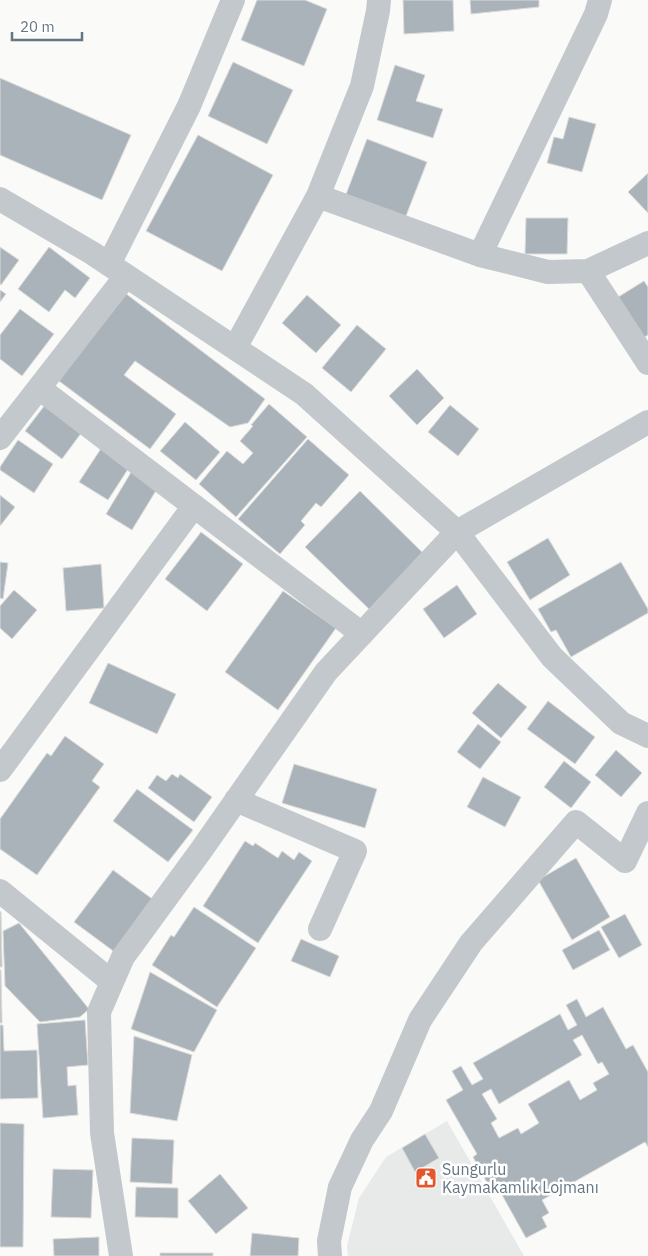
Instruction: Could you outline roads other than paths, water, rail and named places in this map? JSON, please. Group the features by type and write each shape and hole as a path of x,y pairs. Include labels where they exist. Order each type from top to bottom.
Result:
{"street":[{"path":"0,438 38,388 118,270 233,0"},
{"path":"235,348 318,196 362,86 379,0"},
{"path":"480,255 596,14 600,0"},
{"path":"318,196 480,255 548,272 588,271 648,243"},
{"path":"2,204 92,252 304,394 458,532 552,657 621,723 648,736"},
{"path":"588,271 648,363"},
{"path":"38,388 362,634"},
{"path":"121,1256 102,1133 100,1012 123,957 202,849 326,672 458,532 648,422"},
{"path":"0,770 194,506"},
{"path":"236,800 355,851 320,929"},
{"path":"330,1256 329,1241 340,1188 362,1140 381,1111 420,1020 470,943 576,822 625,860 645,827"},
{"path":"0,892 112,982"}],"place":[{"name":"Sungurlu Kaymakamlık Lojmanı","path":"426,1178"}]}
